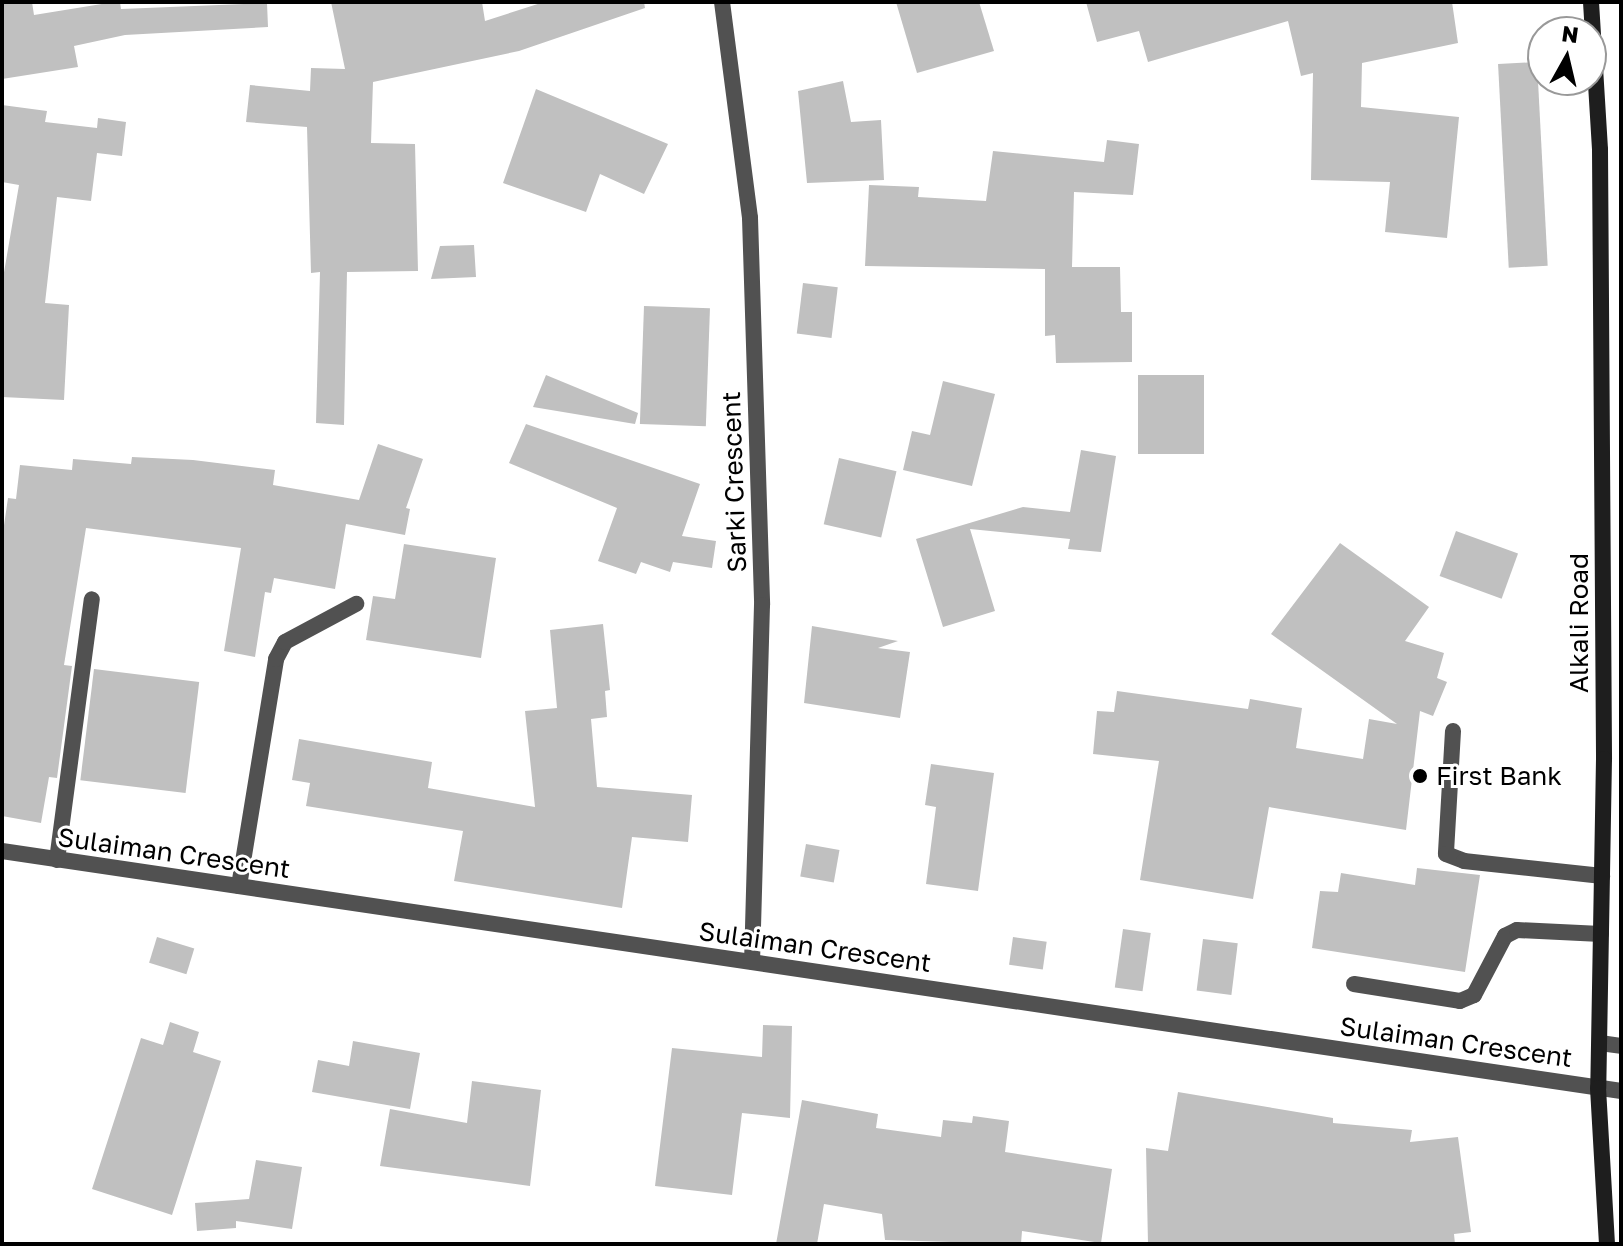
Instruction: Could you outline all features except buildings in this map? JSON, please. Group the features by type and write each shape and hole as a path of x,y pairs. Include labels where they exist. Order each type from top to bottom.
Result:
{"main road":[{"name":"Alkali Road","path":"1591,2 1600,150 1602,876 1598,1088 1607,1244"}],"street":[{"name":"Sarki Crescent","path":"722,2 750,218 762,605 752,962"},
{"path":"57,860 92,599"},
{"path":"239,886 276,659 285,642 356,604"},
{"path":"1453,731 1446,854 1464,861 1602,876"},
{"name":"Sulaiman Crescent","path":"2,851 1621,1091"},
{"path":"1354,984 1460,1001 1474,995 1505,936 1517,930 1601,934"},
{"path":"1600,1043 1621,1046"}],"place":[{"name":"First Bank","path":"1420,776"}]}
